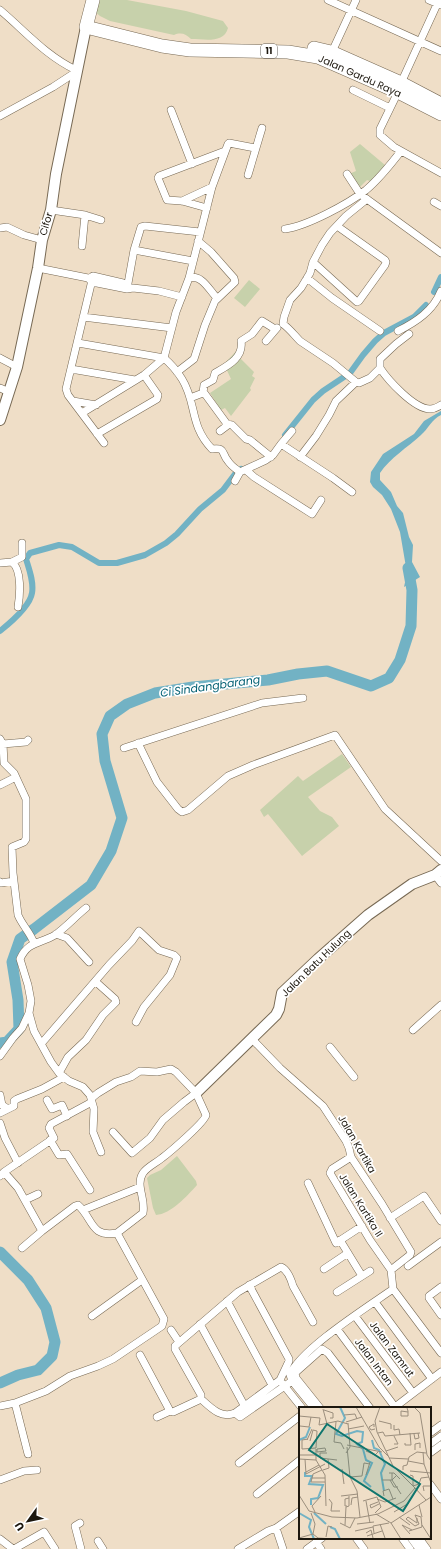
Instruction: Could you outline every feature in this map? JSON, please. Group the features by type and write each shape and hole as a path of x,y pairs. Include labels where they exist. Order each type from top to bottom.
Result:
{"highway":[{"path":"86,24 93,0"},
{"name":"Jalan Gardu Raya","path":"86,24 175,48 190,50 288,52 318,57 330,57 441,104"},
{"name":"Jalan Gardu Raya","path":"400,87 441,114"}],"street":[{"path":"328,0 441,51"},
{"path":"330,57 356,0"},
{"path":"429,0 439,3 390,108 380,133 385,140 401,151 441,173"},
{"path":"0,10 48,53 61,63 76,71 53,87 0,116"},
{"name":"Cifor","path":"0,420 5,390 17,367 38,268 42,240 51,210 56,174 86,24"},
{"path":"353,90 390,108"},
{"path":"171,110 192,164"},
{"path":"248,175 262,128"},
{"path":"82,413 144,375 164,358 172,328 189,278 212,187 225,151 229,143 255,148"},
{"path":"207,208 182,201 171,201 166,199 158,178 225,151"},
{"path":"285,229 296,227 323,215 360,194 370,186 401,151"},
{"path":"347,174 360,194 441,253"},
{"path":"182,201 212,187"},
{"path":"266,341 275,329 283,324 290,300 308,278 312,262 322,244 346,216 367,199"},
{"path":"434,202 441,206"},
{"path":"51,210 85,215 101,220"},
{"path":"82,246 85,215"},
{"path":"312,262 357,302 385,265 385,260 337,226"},
{"path":"0,228 7,227 24,235 42,240"},
{"path":"129,287 134,250 141,227 200,232"},
{"path":"177,372 194,359 208,316 217,298 234,284 234,278 211,252 198,241"},
{"path":"134,250 193,261"},
{"path":"38,268 129,287 159,291 182,297"},
{"path":"189,278 194,276 202,280 217,298"},
{"path":"308,278 332,298 380,331"},
{"path":"91,279 78,342 66,389 68,395 104,443"},
{"path":"398,331 422,317 431,307 441,291"},
{"path":"83,317 172,328"},
{"path":"203,393 204,385 213,380 215,373 234,361 242,347 240,342 252,334 262,322 275,329"},
{"path":"283,324 292,331 300,341 356,382"},
{"path":"409,334 380,359 380,368 397,389 422,407 430,409 441,405"},
{"path":"78,342 164,358 182,379 190,398 194,420 203,438 212,449 220,448 229,463 312,514 321,500"},
{"path":"0,358 17,367"},
{"path":"300,457 316,436 336,401 356,382 358,383 370,378 380,368"},
{"path":"71,369 135,380"},
{"path":"97,434 156,399 158,395 144,375"},
{"path":"190,398 203,393"},
{"path":"203,393 210,400 228,425 232,425 246,439 250,440 269,455"},
{"path":"73,401 96,405"},
{"path":"220,431 228,425"},
{"path":"235,481 243,471 269,455 292,431"},
{"path":"281,444 352,492"},
{"path":"0,563 12,562 22,557 22,543"},
{"path":"12,562 17,567 20,590 18,607"},
{"path":"124,748 262,703 303,698"},
{"path":"138,743 157,782 178,810 182,812 188,810 228,776 253,765 335,735 385,809 441,861"},
{"path":"28,740 24,742 1,742 4,763 10,768 16,777 26,799 25,841 14,845 12,849 18,915 23,925 28,929 34,943"},
{"path":"0,785 16,777"},
{"name":"Jalan Batu Hulung","path":"196,1093 252,1039 280,1009 280,998 282,993 318,959 380,906 412,884 439,876"},
{"path":"0,882 14,881"},
{"path":"0,1056 22,1028 29,1013 31,1001 20,959 26,948 56,934 86,908"},
{"path":"41,1044 96,982 109,965 132,941 139,931 159,950 174,955 177,958 170,975 144,1007 136,1022"},
{"path":"56,934 67,938 89,962"},
{"path":"0,1113 14,1106 13,1102 16,1100 42,1089 62,1075 68,1056 86,1040 103,1015 116,1002 115,999 96,982"},
{"path":"413,1030 441,1005"},
{"path":"29,1013 34,1031 51,1062 62,1075 80,1087 83,1087 90,1095 94,1109 93,1132 101,1152"},
{"name":"Jalan Kartika","path":"252,1039 280,1068 323,1106 346,1141 351,1157 411,1252 391,1270"},
{"path":"330,1048 354,1077"},
{"path":"22,1248 78,1204 97,1231 104,1233 117,1233 143,1212 143,1196 139,1183 143,1172 170,1152 206,1118 196,1093 176,1072 171,1069 157,1072 140,1071 131,1077 116,1082 98,1093 90,1103 50,1125 49,1128 54,1138 2,1174 25,1200 42,1231"},
{"path":"113,1132 132,1153 150,1138 163,1120 196,1093"},
{"path":"0,1095 2,1105 8,1109"},
{"path":"47,1100 52,1109 62,1105 67,1116"},
{"path":"0,1123 5,1138 18,1163"},
{"path":"50,1140 59,1155 67,1154 90,1190"},
{"name":"Jalan Kartika II","path":"351,1157 332,1169 330,1173 391,1270"},
{"path":"308,1183 336,1243 362,1226"},
{"path":"83,1210 140,1187"},
{"path":"25,1200 38,1194"},
{"path":"390,1218 424,1196 441,1221"},
{"path":"0,1406 15,1403 46,1392 70,1376 113,1359 162,1326 164,1320 160,1310 117,1233"},
{"path":"340,1240 362,1276"},
{"path":"408,1266 441,1242"},
{"path":"324,1269 348,1253"},
{"path":"285,1379 244,1405 235,1413 227,1415 220,1414 201,1399 201,1395 175,1349 175,1346 227,1301 249,1285 281,1267 285,1269 313,1322"},
{"path":"391,1270 393,1289 441,1353"},
{"path":"338,1292 370,1271"},
{"path":"92,1316 142,1280"},
{"path":"249,1285 289,1358 285,1379 301,1407"},
{"path":"441,1287 429,1296 429,1300 441,1316"},
{"path":"235,1413 240,1416 285,1379 293,1368 322,1340 393,1289"},
{"path":"227,1301 272,1386"},
{"path":"375,1302 432,1379"},
{"name":"Jalan Zamrut","path":"355,1316 413,1393"},
{"path":"200,1324 244,1405"},
{"name":"Jalan Intan","path":"337,1329 398,1407"},
{"path":"171,1330 179,1342"},
{"path":"319,1407 296,1378 295,1373 322,1349 328,1353 369,1407"},
{"path":"140,1355 172,1411"},
{"path":"398,1407 413,1393 441,1372"},
{"path":"398,1407 441,1378"},
{"path":"285,1379 313,1407"},
{"path":"157,1417 201,1399"},
{"path":"15,1403 28,1454"},
{"path":"239,1463 299,1417"},
{"path":"431,1432 441,1425"},
{"path":"431,1443 441,1436"},
{"path":"431,1452 441,1445"},
{"path":"257,1494 299,1461"},
{"path":"0,1480 24,1471 37,1470"},
{"path":"431,1485 441,1499"},
{"path":"242,1548 268,1531 276,1528 299,1512"},
{"path":"80,1523 75,1526 82,1549"},
{"path":"276,1528 283,1549"},
{"path":"0,1539 14,1549 44,1532 55,1549"},
{"path":"357,1539 364,1549"},
{"path":"403,1539 410,1549"},
{"path":"412,1539 419,1549"},
{"path":"420,1539 427,1549"},
{"path":"307,1549 319,1540 321,1549"},
{"path":"98,1541 103,1549"}],"green space":[{"path":"96,0 127,0 186,11 223,21 228,28 226,33 218,39 191,39 183,34 174,35 110,21 100,16 93,10"},
{"path":"360,144 385,165 372,182 367,180 359,188 349,174 356,171 350,152"},
{"path":"249,280 260,289 245,307 234,298"},
{"path":"240,347 239,357 254,372 252,376 255,378 250,388 251,390 231,416 225,408 221,410 210,393 231,379 224,364"},
{"path":"342,754 351,767 308,797 320,811 332,817 339,826 302,856 268,814 264,817 260,810 298,776 303,781"},
{"path":"177,1156 196,1181 197,1185 173,1208 162,1214 156,1215 153,1208 147,1178 161,1170"}],"water":[{"path":"441,411 441,415 435,419 421,435 389,462 380,473 380,480 391,492 397,506 403,513 409,537 413,545 412,562 420,577 404,587 407,573 400,532 391,509 382,495 370,482 371,472 383,454 414,434 424,421"}],"waterway":[{"path":"434,292 441,277"},
{"path":"285,435 313,400 323,391 350,373 375,341 384,333 414,317 426,305"},
{"path":"0,631 19,614 28,603 32,593 31,576 26,559 30,553 59,545 72,547 99,563 117,563 145,555 166,543 177,534 200,509 223,490 235,474 241,469"},
{"name":"Ci Sindangbarang","path":"0,1043 7,1042 19,1029 18,1000 12,962 20,939 91,885 111,851 122,818 105,761 102,734 110,716 127,704 155,693 193,687 268,680 298,674 327,671 371,686 389,678 400,660 411,626 412,590 408,568"},
{"name":"Ci Sindangbarang","path":"0,1252 28,1280 46,1308 55,1342 52,1356 38,1370 18,1375 0,1383"}]}
